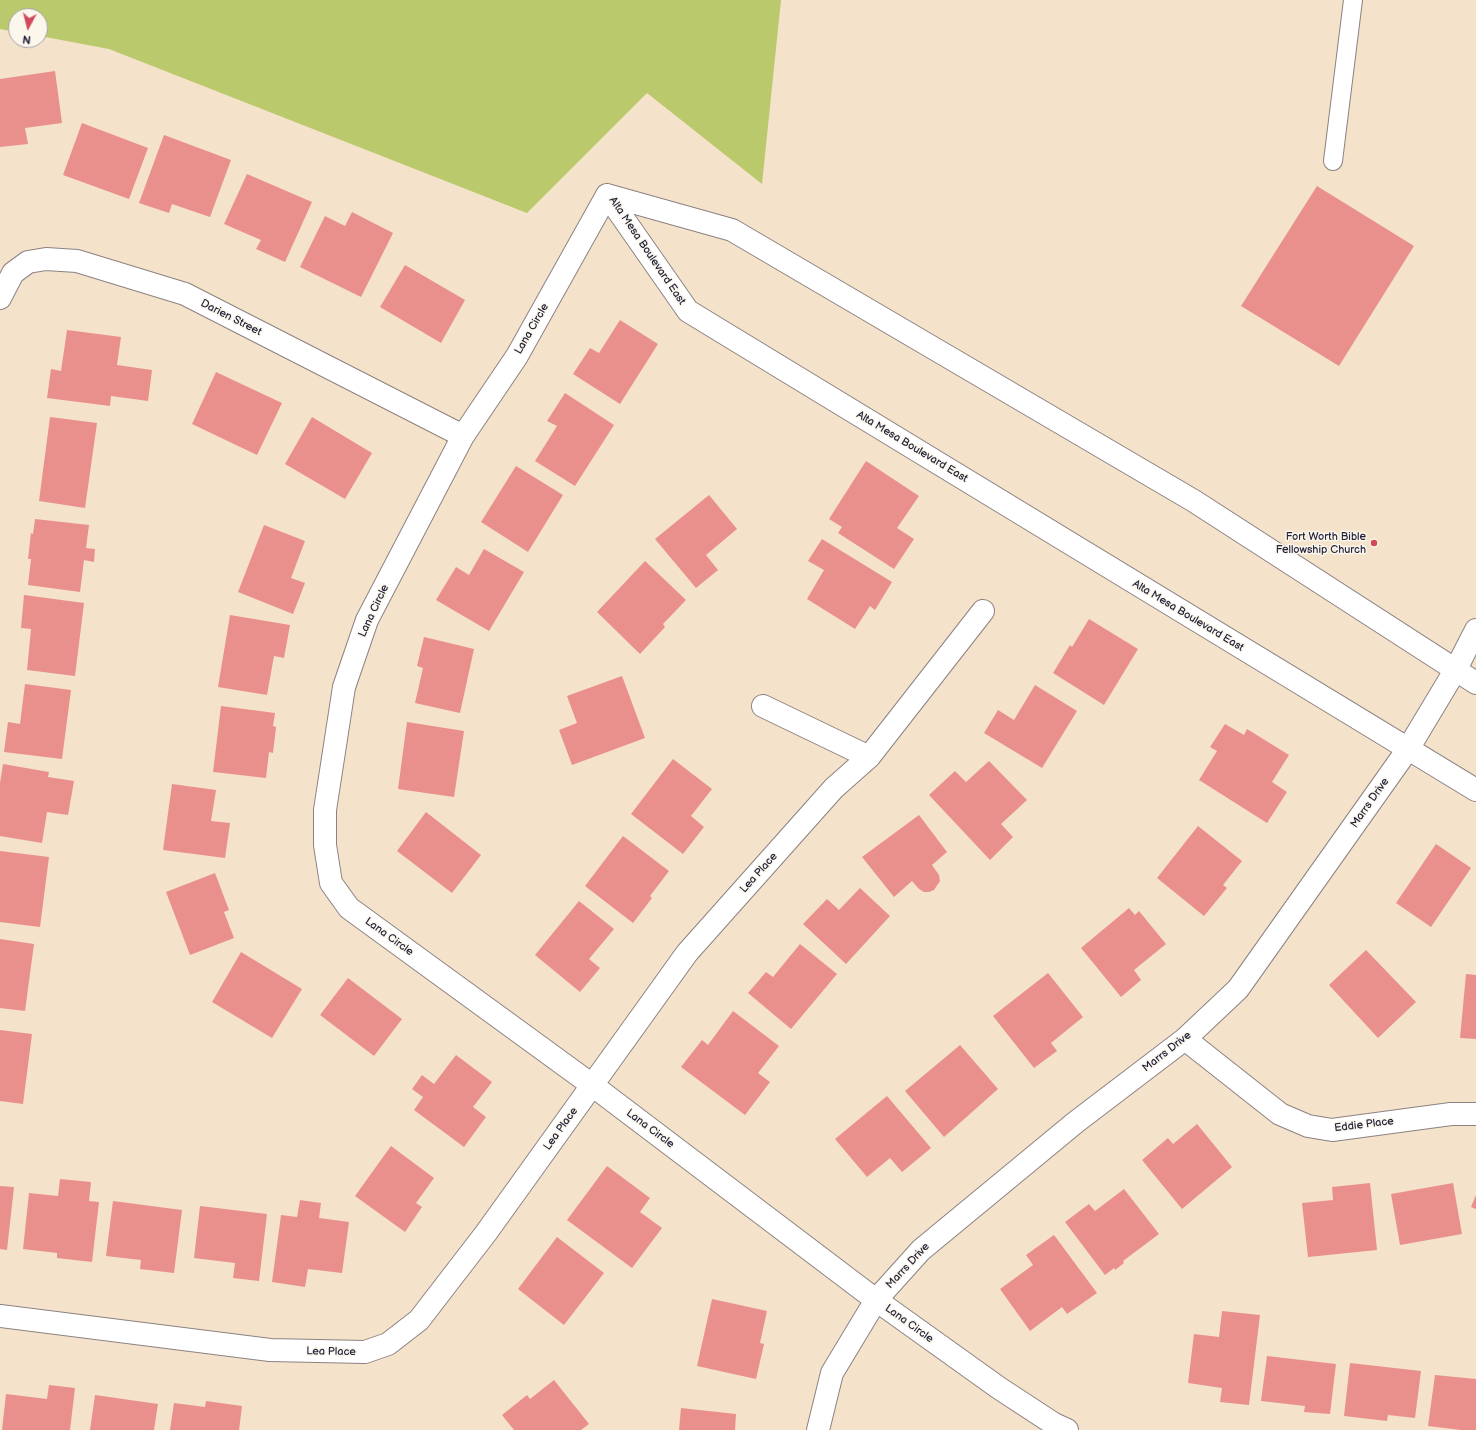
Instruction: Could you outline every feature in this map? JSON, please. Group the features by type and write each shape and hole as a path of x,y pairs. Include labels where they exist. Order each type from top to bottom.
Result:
{"street":[{"name":"Lana Circle","path":"607,195 517,356 463,436 367,620 344,687 325,810 325,845 331,883 349,908 592,1085 876,1300 999,1388 1054,1424 1067,1430"},
{"name":"Alta Mesa Boulevard East","path":"607,195 732,230 1194,501 1476,683"},
{"name":"Alta Mesa Boulevard East","path":"607,195 688,311 1476,790"},
{"name":"Darien Street","path":"0,298 13,273 28,262 46,259 77,261 185,294 463,436"},
{"name":"Lea Place","path":"0,1316 270,1350 365,1352 388,1344 419,1320 486,1233 687,953 834,788 869,757 983,611"},
{"name":"Marrs Drive","path":"818,1430 832,1373 876,1300 921,1250 1076,1122 1185,1039 1238,989 1408,749 1456,669 1476,630"},
{"path":"763,706 869,757"},
{"name":"Eddie Place","path":"1185,1039 1280,1114 1308,1126 1332,1130 1451,1114 1476,1114"}],"lane":[{"path":"1333,161 1353,0"}],"green space":[{"path":"0,0 781,0 762,184 647,93 527,213 109,49 48,38 48,8 8,8 8,30 0,29"}],"building":[{"path":"55,71 62,123 25,128 28,144 0,147 0,79"},
{"path":"82,123 148,148 129,199 63,175"},
{"path":"164,135 231,160 210,217 172,204 169,213 139,203"},
{"path":"247,174 312,202 285,262 256,249 261,240 224,224"},
{"path":"1317,186 1414,246 1339,366 1241,306"},
{"path":"352,212 393,233 361,297 300,267 325,216 345,226"},
{"path":"405,265 465,300 441,343 380,307"},
{"path":"620,320 658,344 620,404 573,374 590,348 599,353"},
{"path":"67,330 121,337 117,365 152,370 148,401 111,396 110,406 47,398 51,369 61,371"},
{"path":"216,372 282,403 257,455 192,424"},
{"path":"565,393 614,425 575,486 535,461 557,426 547,421"},
{"path":"50,417 97,423 85,508 39,501"},
{"path":"312,417 372,453 345,499 285,464"},
{"path":"866,461 919,496 897,528 914,539 894,569 838,533 842,527 829,519"},
{"path":"516,466 563,495 528,552 481,522"},
{"path":"709,495 737,529 706,555 718,570 696,588 655,539"},
{"path":"35,519 89,525 86,548 95,549 94,562 84,560 80,592 28,585 31,559 28,559 31,533 33,534"},
{"path":"264,525 305,541 291,578 305,583 293,614 238,592"},
{"path":"822,539 892,582 875,610 870,606 855,629 807,599 824,570 808,561"},
{"path":"484,549 524,572 489,631 436,600 456,567 469,575"},
{"path":"645,561 686,600 663,624 665,627 640,654 597,612"},
{"path":"24,595 84,603 75,676 27,670 31,629 21,628"},
{"path":"230,615 290,625 284,658 274,656 267,695 218,687"},
{"path":"1089,619 1138,649 1104,705 1053,673 1070,645 1072,647"},
{"path":"424,637 474,649 460,713 415,703 423,668 417,666"},
{"path":"622,676 645,738 572,765 559,730 577,723 567,696"},
{"path":"25,684 71,690 62,759 4,752 8,722 20,724"},
{"path":"1035,685 1077,711 1042,768 984,733 998,710 1014,720"},
{"path":"221,706 275,713 273,726 276,727 273,753 269,752 266,778 213,772"},
{"path":"407,722 464,731 454,797 398,789"},
{"path":"1225,724 1244,735 1247,729 1289,755 1272,782 1287,792 1267,823 1199,780 1217,751 1210,747"},
{"path":"673,759 712,789 691,816 704,827 683,854 631,814"},
{"path":"989,761 1027,800 1001,824 1013,837 990,860 929,795 955,771 966,782"},
{"path":"3,764 49,772 48,777 74,781 68,815 47,812 42,843 0,836 0,783"},
{"path":"172,784 216,790 211,821 230,823 225,858 163,850"},
{"path":"426,812 481,855 452,893 397,851"},
{"path":"919,815 947,852 932,865 939,875 940,881 934,890 924,892 912,881 894,897 862,857"},
{"path":"1198,826 1242,861 1223,885 1227,888 1204,916 1157,878"},
{"path":"623,836 669,871 650,896 652,898 633,923 585,886"},
{"path":"1436,844 1471,868 1431,927 1396,903"},
{"path":"0,851 49,857 40,927 0,922"},
{"path":"215,873 229,910 224,912 234,938 190,955 166,892"},
{"path":"860,888 890,916 846,964 803,924 827,899 839,910"},
{"path":"579,901 614,929 589,959 600,968 580,992 535,955"},
{"path":"1129,908 1135,915 1139,911 1166,944 1134,970 1141,980 1121,997 1081,948"},
{"path":"0,939 34,944 25,1011 0,1008"},
{"path":"800,944 837,974 791,1029 748,993 766,972 773,977"},
{"path":"1366,950 1416,1002 1378,1038 1329,985"},
{"path":"241,952 302,989 272,1038 212,1002"},
{"path":"1048,973 1083,1017 1051,1043 1057,1051 1034,1068 993,1016"},
{"path":"1466,974 1476,975 1476,1039 1460,1038"},
{"path":"348,978 402,1019 374,1056 320,1015"},
{"path":"733,1011 779,1046 758,1073 770,1082 745,1115 681,1067 702,1040 708,1045"},
{"path":"0,1030 32,1034 23,1104 0,1101"},
{"path":"960,1045 998,1089 944,1137 905,1091"},
{"path":"456,1055 492,1082 473,1107 486,1117 464,1147 414,1110 423,1097 412,1089 422,1075 434,1084"},
{"path":"887,1096 931,1148 902,1172 890,1158 867,1177 835,1139"},
{"path":"1197,1124 1232,1167 1182,1209 1142,1160 1168,1138 1173,1144"},
{"path":"391,1146 434,1178 416,1203 422,1207 405,1232 355,1196"},
{"path":"607,1166 650,1198 640,1212 662,1228 632,1268 567,1220"},
{"path":"60,1179 91,1182 89,1201 99,1202 92,1262 57,1258 57,1253 23,1249 29,1193 58,1196"},
{"path":"1370,1183 1377,1250 1308,1257 1302,1203 1333,1200 1332,1187"},
{"path":"1453,1183 1462,1234 1400,1245 1391,1194"},
{"path":"0,1186 14,1187 7,1250 0,1249"},
{"path":"1124,1189 1159,1234 1123,1261 1124,1263 1115,1270 1114,1268 1105,1275 1065,1222 1089,1204 1095,1211"},
{"path":"1476,1195 1476,1209 1471,1207"},
{"path":"300,1200 321,1203 319,1218 349,1222 342,1273 308,1269 305,1287 272,1282 281,1215 297,1217"},
{"path":"113,1201 182,1210 174,1273 140,1269 141,1260 106,1256"},
{"path":"200,1206 267,1214 259,1281 233,1278 235,1263 194,1258"},
{"path":"1054,1235 1097,1293 1067,1314 1062,1307 1030,1331 1000,1289 1033,1265 1026,1255"},
{"path":"557,1237 604,1273 564,1325 518,1289"},
{"path":"712,1299 767,1311 760,1343 764,1344 756,1379 697,1366"},
{"path":"1222,1311 1260,1315 1249,1405 1220,1402 1222,1388 1188,1383 1194,1334 1219,1337"},
{"path":"1267,1356 1336,1364 1330,1414 1304,1412 1305,1406 1261,1401"},
{"path":"1350,1363 1421,1371 1415,1418 1388,1415 1387,1421 1344,1416"},
{"path":"1435,1375 1476,1379 1476,1430 1461,1430 1428,1426"},
{"path":"554,1380 589,1424 581,1430 514,1430 502,1415 527,1395 530,1399"},
{"path":"49,1385 75,1388 70,1430 2,1430 6,1394 47,1399"},
{"path":"95,1395 158,1404 154,1430 90,1430"},
{"path":"206,1401 242,1406 239,1430 170,1430 174,1403 205,1407"},
{"path":"681,1408 736,1414 735,1430 679,1430"}],"place":[{"name":"Fort Worth Bible Fellowship Church","path":"1374,543"}]}
